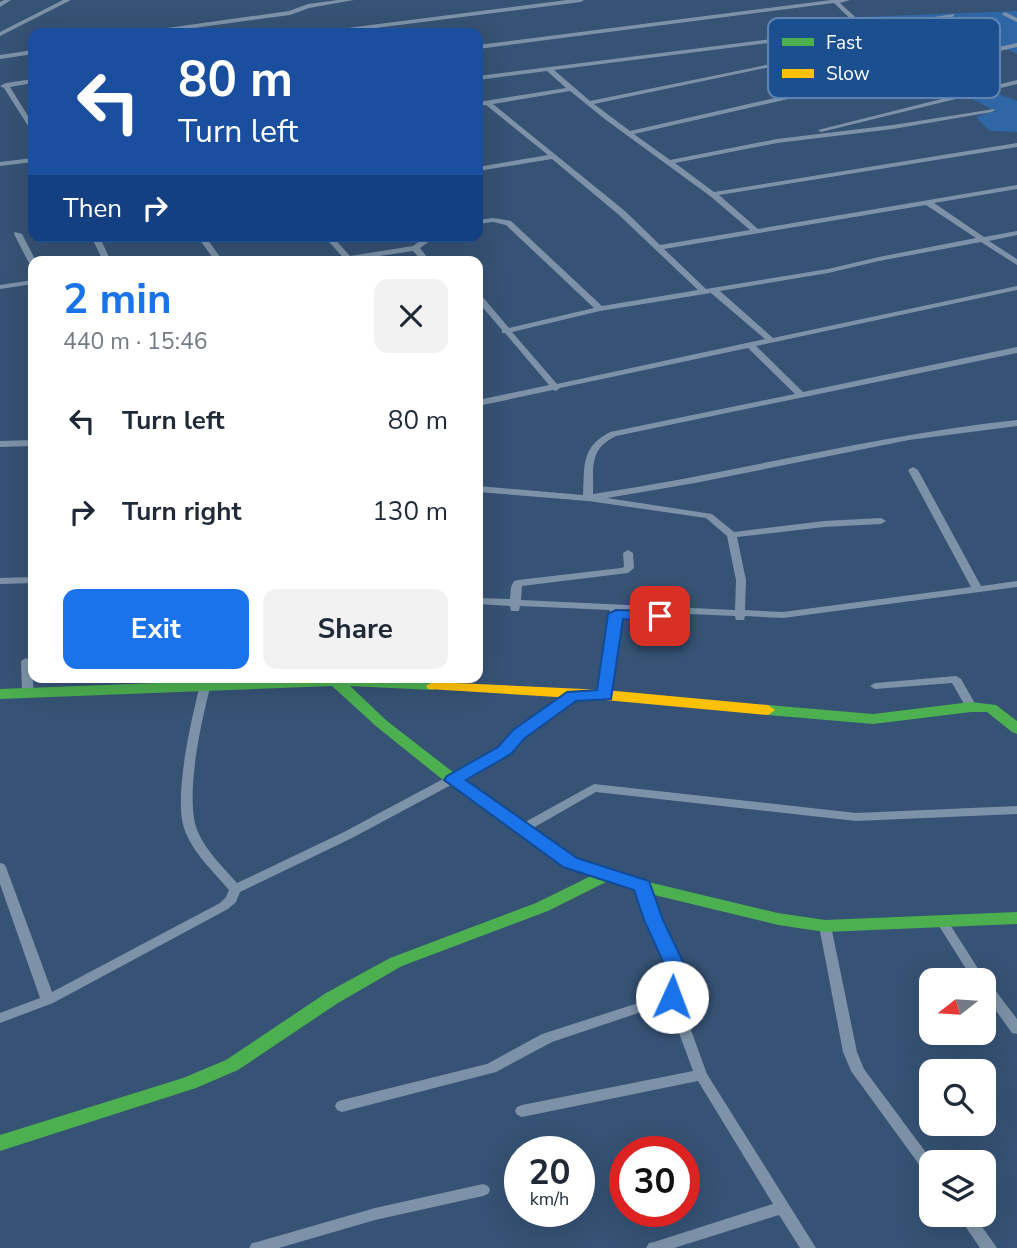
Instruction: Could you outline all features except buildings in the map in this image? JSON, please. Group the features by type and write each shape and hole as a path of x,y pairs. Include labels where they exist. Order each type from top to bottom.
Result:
{"street":[{"path":"0,5 8,0"},
{"path":"0,34 68,0"},
{"path":"182,28 290,13 308,6 351,0"},
{"path":"363,28 581,0"},
{"path":"483,46 847,0"},
{"path":"835,1 853,18"},
{"path":"1005,14 1017,20"},
{"path":"933,18 952,15"},
{"path":"483,77 768,41"},
{"path":"0,57 28,53"},
{"path":"590,103 768,67"},
{"path":"548,69 570,89 713,194 756,231"},
{"path":"28,82 3,86 28,122"},
{"path":"1000,86 1017,82"},
{"path":"483,103 570,89"},
{"path":"631,133 783,98"},
{"path":"671,162 778,141 952,98"},
{"path":"483,104 622,213 708,290 771,340"},
{"path":"778,141 892,127 992,110"},
{"path":"713,194 1017,145"},
{"path":"483,168 550,157"},
{"path":"0,164 28,161"},
{"path":"659,248 1017,187"},
{"path":"929,203 1017,263"},
{"path":"483,221 508,223 600,309"},
{"path":"505,331 600,309 828,271 1017,233"},
{"path":"18,234 29,256"},
{"path":"333,242 346,256"},
{"path":"371,256 415,248 424,242"},
{"path":"415,248 422,256"},
{"path":"0,287 28,283"},
{"path":"483,402 1017,288"},
{"path":"483,304 556,388"},
{"path":"750,345 802,396"},
{"path":"588,498 592,447 598,440 613,434 1017,351"},
{"path":"588,498 645,491 911,435 1017,423"},
{"path":"0,444 28,443"},
{"path":"913,470 978,590"},
{"path":"483,489 588,498 709,516 732,535 741,580 740,617"},
{"path":"732,535 881,521"},
{"path":"515,606 516,587 519,583 624,571 629,568 628,553"},
{"path":"0,576 28,577"},
{"path":"0,581 28,578"},
{"path":"740,617 815,612 1017,584"},
{"path":"483,607 515,606 783,621 840,616 1017,590"},
{"path":"483,602 515,606"},
{"path":"605,695 616,611"},
{"path":"26,661 27,693"},
{"path":"875,686 956,679 971,707"},
{"path":"0,694 177,683"},
{"path":"207,683 186,802 189,827 205,853 235,889"},
{"path":"338,683 382,724 453,780 570,863 642,886 778,919 825,926 1017,918"},
{"path":"367,683 572,696 605,695 873,719 971,707 991,708 1017,729"},
{"path":"0,1018 48,1000 224,906 232,899 235,889 348,835 505,751 519,734 572,696"},
{"path":"522,829 594,788 856,817 1017,810"},
{"path":"0,867 48,1000"},
{"path":"0,1143 189,1083 232,1065 332,998 396,962 542,907 607,875"},
{"path":"642,886 653,920 675,966 672,997 701,1075 808,1248"},
{"path":"943,923 973,968"},
{"path":"825,926 850,1052 858,1071 919,1154"},
{"path":"342,1105 491,1068 547,1038 672,997"},
{"path":"996,1001 1017,1029"},
{"path":"522,1111 701,1075"},
{"path":"257,1248 375,1214 484,1190"},
{"path":"654,1248 781,1208"},
{"path":"974,1227 989,1248"}],"shaded area":[{"path":"1017,11 1017,54 1000,49 1000,18 859,17"},
{"path":"1000,94 1017,101 1017,132 990,131 976,117 995,111 970,98 1000,98"}],"traffic: fast":[{"path":"0,694 284,683"},
{"path":"338,683 382,724 453,780 570,863 642,886 778,919 825,926 1017,918"},
{"path":"375,683 433,686"},
{"path":"768,710 873,719 971,707 991,708 1017,729"},
{"path":"0,1143 189,1083 232,1065 332,998 396,962 542,907 607,875"}],"traffic: slow":[{"path":"433,686 605,695 768,710"}],"route":[{"path":"660,616 616,614 605,695 572,696 519,734 505,751 453,780 570,863 642,886 653,920 675,966 672,997"}]}
